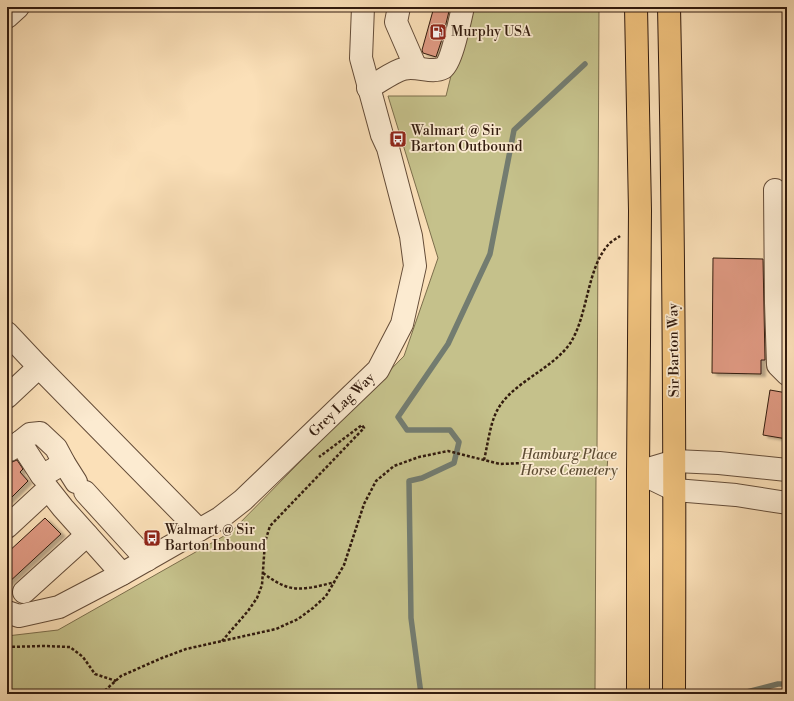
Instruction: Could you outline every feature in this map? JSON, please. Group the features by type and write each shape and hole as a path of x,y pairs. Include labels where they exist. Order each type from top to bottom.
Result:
{"main road":[{"path":"636,7 640,225 638,694"},
{"name":"Sir Barton Way","path":"668,7 672,145 675,461 674,694"}],"street":[{"path":"7,17 18,7"},
{"name":"Grey Lag Way","path":"7,612 19,616 59,607 122,574 220,518 243,500 378,370 402,324 414,266 411,236 388,148 382,135 361,58 363,7"},
{"path":"399,7 396,22 416,68"},
{"path":"368,88 403,69 416,68 435,70 444,67 450,58 463,7"},
{"path":"775,190 778,365 787,374"},
{"path":"7,333 199,530"},
{"path":"7,397 39,367"},
{"path":"122,574 87,535 15,446 30,434 40,433 56,448 80,487 147,560"},
{"path":"638,472 675,461 719,463 787,470"},
{"path":"7,527 64,463"},
{"path":"638,472 675,490 736,495 787,503"},
{"path":"24,592 87,535"}],"path":[{"path":"484,460 494,416 504,400 542,370 571,342 578,326 601,254 609,243 640,225"},
{"path":"222,641 248,611 257,598 262,585 264,542 270,526 364,428 362,425 318,458"},
{"path":"101,694 122,676 162,658 186,649 276,629 298,619 326,596 335,582 344,565 364,504 376,481 394,466 418,457 448,451 500,464 524,463"},
{"path":"263,573 286,587 300,589 318,587 335,582"},
{"path":"7,647 70,647 83,657 95,674 116,681"}],"green space":[{"name":"Hamburg Place Horse Cemetery","path":"468,7 599,7 597,451 608,456 607,469 596,475 595,694 7,694 7,636 58,630 231,532 404,356 438,258 388,96 446,96"}],"building":[{"name":"Murphy USA","path":"434,7 450,7 436,57 423,53 422,50"},
{"path":"713,258 763,259 765,360 761,360 761,374 712,373"},
{"path":"770,390 787,393 787,439 763,435"},
{"path":"17,460 23,469 20,472 28,481 7,502 7,462"},
{"path":"45,518 61,534 7,584 7,553"}],"waterway":[{"path":"421,694 411,618 409,481 422,478 454,463 459,442 450,430 407,430 398,417 448,344 490,254 514,130 585,64"},
{"path":"739,694 778,684 787,684"}],"place":[{"name":"Murphy USA","path":"438,32"},
{"name":"Walmart @ Sir Barton Outbound","path":"398,139"},
{"name":"Walmart @ Sir Barton Inbound","path":"152,538"}]}
